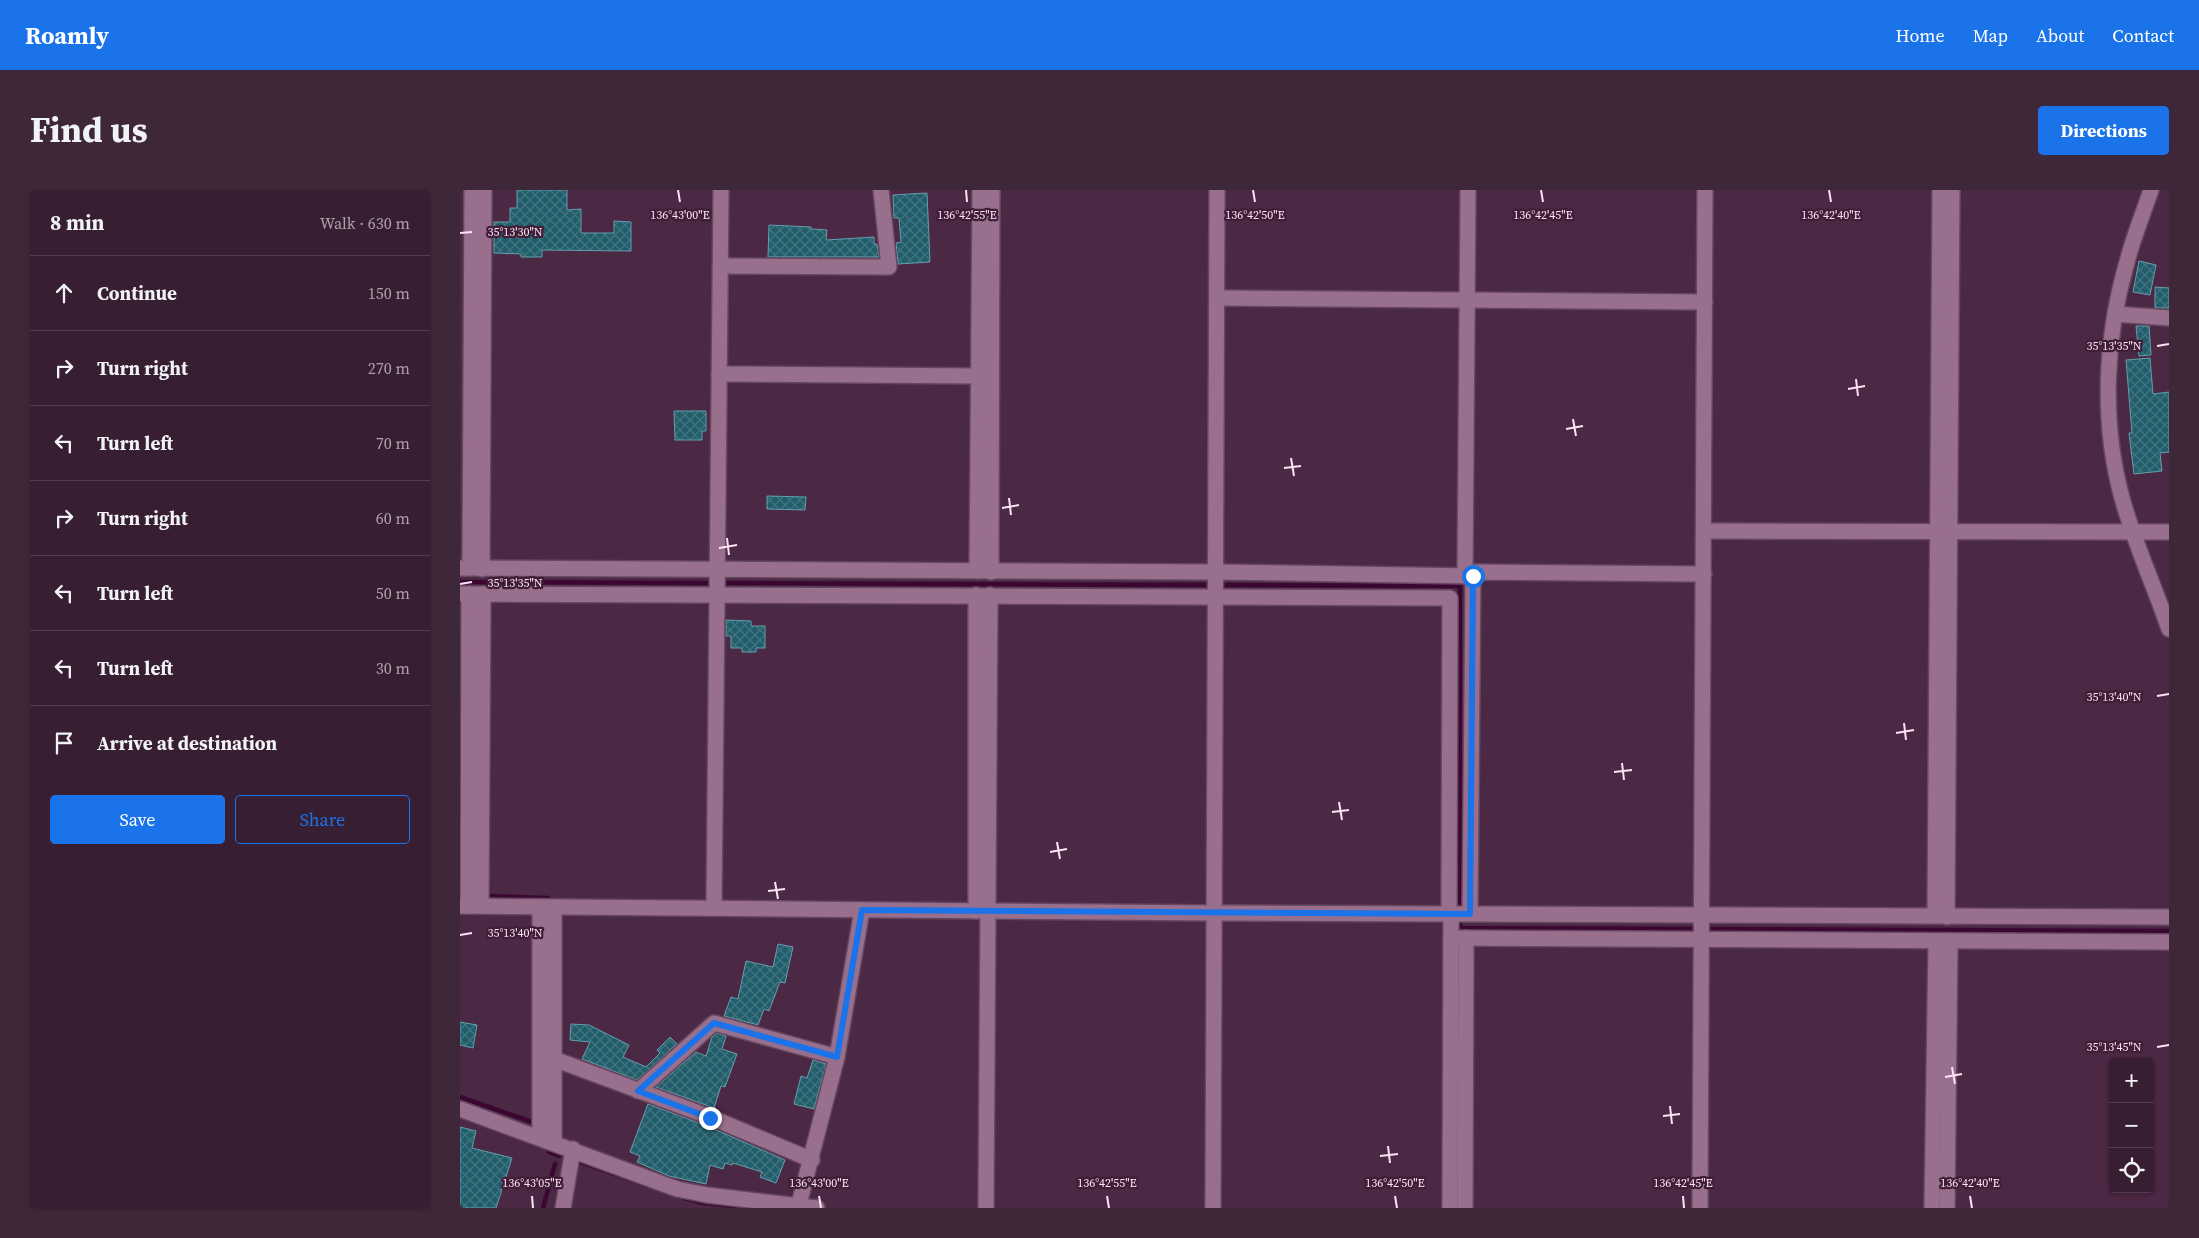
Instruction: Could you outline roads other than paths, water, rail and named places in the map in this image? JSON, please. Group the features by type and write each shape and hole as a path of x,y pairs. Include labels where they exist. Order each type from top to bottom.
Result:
{"street":[{"path":"471,568 472,190"},
{"path":"471,568 484,190"},
{"path":"714,908 721,190"},
{"path":"720,266 889,267 881,190"},
{"path":"980,190 978,376 984,571"},
{"path":"984,571 992,190"},
{"path":"1213,1208 1217,190"},
{"path":"1458,190 1462,300 1464,576 1470,914"},
{"path":"1462,300 1468,190"},
{"path":"1700,1208 1705,190"},
{"path":"1940,190 1944,532"},
{"path":"1941,916 1944,532 1952,190"},
{"path":"2150,190 2127,262 2114,314 2108,384 2109,422 2122,498 2169,630"},
{"path":"1217,298 1705,302"},
{"path":"2114,314 2169,318"},
{"path":"719,374 978,376"},
{"path":"1704,531 2169,532"},
{"path":"471,568 1216,572 1464,576 1473,572 1704,574"},
{"path":"471,594 1450,598 1450,914 1458,938 1465,1208"},
{"path":"470,906 464,726 471,594"},
{"path":"470,906 471,594"},
{"path":"983,595 982,911 986,1208"},
{"path":"470,906 1470,914 1943,941 2169,942"},
{"path":"547,907 554,1059 547,1140"},
{"path":"547,907 547,1140"},
{"path":"798,1206 812,1160 837,1057 862,910"},
{"path":"1458,938 1941,916 2169,918"},
{"path":"1450,1208 1458,938"},
{"path":"1932,1208 1943,941"},
{"path":"1943,941 1947,1208"},
{"path":"638,1091 714,1023 837,1057"},
{"path":"554,1059 710,1118 812,1160"},
{"path":"460,1109 573,1149 677,1189 707,1195 817,1208"},
{"path":"563,1208 573,1149"}],"waterway":[{"path":"460,582 709,583"},
{"path":"724,583 1209,585"},
{"path":"1222,585 1460,586 1460,908"},
{"path":"488,896 548,898"},
{"path":"1460,922 1460,928 2169,931"},
{"path":"460,1097 532,1122"},
{"path":"549,1152 559,1156"},
{"path":"577,1161 643,1184"},
{"path":"543,1208 555,1164"},
{"path":"684,1198 704,1203 750,1208"}]}
